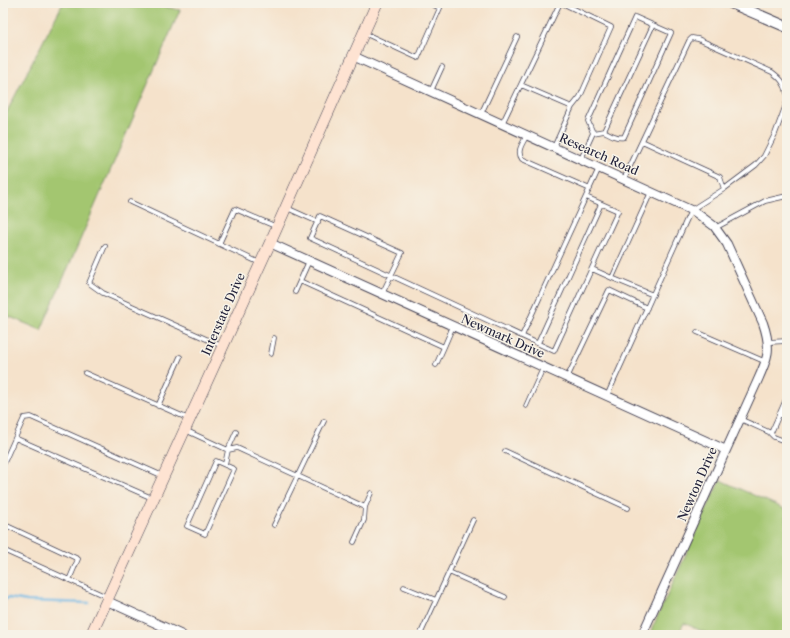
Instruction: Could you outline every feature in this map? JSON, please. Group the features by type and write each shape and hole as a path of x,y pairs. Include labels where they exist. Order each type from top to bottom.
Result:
{"main road":[{"name":"Interstate Drive","path":"91,635 277,228 377,3"}],"street":[{"path":"731,3 787,27"},
{"name":"Research Road","path":"353,56 651,191 691,210 704,218 715,228 727,244 741,271 763,323 768,342"},
{"name":"Newmark Drive","path":"270,243 726,450"},
{"name":"Newton Drive","path":"642,635 766,362 768,342"},
{"path":"108,599 182,635"}],"lane":[{"path":"364,33 418,58 440,8 429,3"},
{"path":"502,124 561,3 612,27 580,97 572,107 554,147"},
{"path":"581,159 593,133 588,121 635,17 671,33 624,137 617,137 604,131 593,133"},
{"path":"604,131 653,25"},
{"path":"481,114 517,37"},
{"path":"624,179 689,41 692,38 698,39 772,72 780,78 786,88 787,93"},
{"path":"431,91 442,67"},
{"path":"521,84 572,107"},
{"path":"606,396 691,210 724,189 756,165 764,156 775,134 787,102"},
{"path":"527,135 519,151 519,155 522,159 590,189"},
{"path":"642,141 720,177 724,189"},
{"path":"522,336 600,168"},
{"path":"612,278 651,191"},
{"path":"715,228 765,201 787,196"},
{"path":"382,294 391,275 402,253 320,216 310,238 391,275 522,336 538,343 554,351 618,211 586,197"},
{"path":"130,202 261,263"},
{"path":"538,343 601,204"},
{"path":"219,244 235,208 277,228"},
{"path":"286,208 318,222"},
{"path":"105,246 89,283 103,293 223,346"},
{"path":"295,292 309,261"},
{"path":"592,269 653,296"},
{"path":"300,281 444,347"},
{"path":"567,378 608,290 647,308"},
{"path":"436,365 453,326"},
{"path":"697,332 766,362"},
{"path":"271,354 274,338"},
{"path":"768,342 787,341"},
{"path":"158,406 180,357"},
{"path":"526,406 543,368"},
{"path":"86,374 158,406 228,450 237,448 365,507"},
{"path":"770,432 787,397"},
{"path":"779,414 787,418"},
{"path":"3,465 24,418 31,417 163,476"},
{"path":"740,419 770,432 774,437 787,442"},
{"path":"274,525 324,421"},
{"path":"225,464 228,450 236,432"},
{"path":"15,438 153,499"},
{"path":"505,451 628,508"},
{"path":"216,461 225,464 234,469 205,534 187,526 216,461"},
{"path":"354,542 364,520 365,507 371,493"},
{"path":"420,635 473,520"},
{"path":"3,524 78,559 69,580"},
{"path":"3,550 108,599"},
{"path":"449,572 505,597"},
{"path":"404,587 436,600"}],"green space":[{"path":"63,3 147,3 180,10 41,330 3,314 3,119"},
{"path":"720,480 787,510 787,635 710,635 684,623 678,635 649,635"}],"waterway":[{"path":"3,600 9,598 27,601 89,603"}]}
